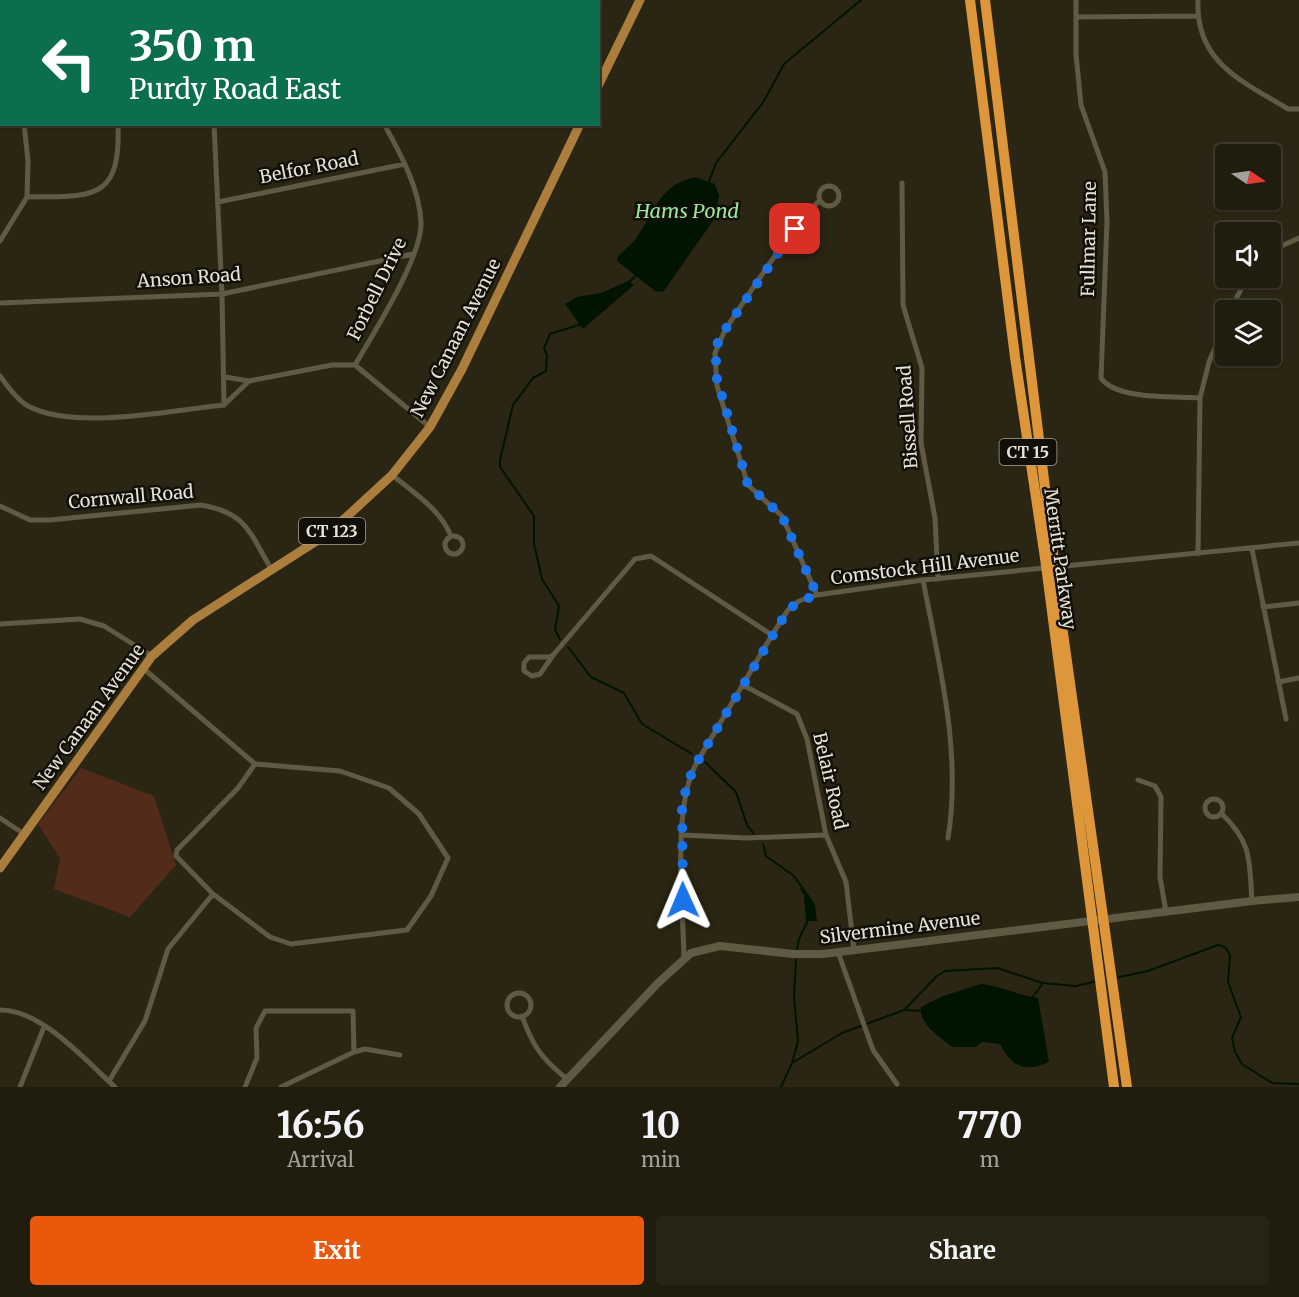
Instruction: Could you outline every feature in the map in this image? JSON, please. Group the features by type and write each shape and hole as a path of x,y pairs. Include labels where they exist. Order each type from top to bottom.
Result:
{"highway":[{"name":"Merritt Parkway","path":"970,0 1015,357 1096,902"},
{"name":"Merritt Parkway","path":"985,0 1103,959 1127,1087"},
{"name":"Merritt Parkway","path":"1110,1004 1113,1087"}],"main road":[{"path":"600,81 640,0"},
{"name":"New Canaan Avenue","path":"0,868 152,656 193,620 273,571 335,528 392,475 430,427 462,369 579,126"}],"street":[{"name":"Fullmar Lane","path":"1076,0 1076,54 1081,105 1105,172 1107,222 1101,378 1107,386 1120,392 1200,398"},
{"path":"1198,0 1199,28 1208,50 1219,64 1288,109 1299,110"},
{"path":"1076,17 1197,16"},
{"path":"0,241 27,197 28,161 24,126"},
{"path":"27,197 73,196 89,194 102,188 109,182 116,167 118,126"},
{"path":"214,126 225,377 224,405"},
{"name":"Forbell Drive","path":"355,365 380,322 413,254 421,224 405,164 385,126"},
{"name":"Belfor Road","path":"218,202 405,164"},
{"name":"Bissell Road","path":"903,183 903,305 922,368 921,443 935,518 938,579"},
{"path":"817,595 782,516 748,485 717,386 714,361 718,340 795,229 815,203 820,201"},
{"path":"1281,246 1299,238"},
{"name":"Anson Road","path":"0,303 222,294 413,254"},
{"path":"1198,554 1200,398 1215,348"},
{"name":"Forbell Drive","path":"225,377 249,381 332,365 355,365 430,427"},
{"path":"0,376 27,406 73,417 140,415 224,405 249,381"},
{"path":"392,475 435,511 445,522 451,536"},
{"name":"Cornwall Road","path":"0,506 30,520 201,505 224,509 237,516 247,528 273,571"},
{"name":"Comstock Hill Avenue","path":"684,958 682,835 684,795 691,773 772,635 788,610 800,601 817,595 923,580 1299,543"},
{"path":"1252,549 1286,719"},
{"path":"554,654 550,657 529,657 524,663 524,671 532,676 540,674 554,654 635,559 648,555 772,635"},
{"path":"923,580 947,708 951,809 948,838"},
{"path":"1263,607 1299,603"},
{"path":"0,624 80,619 104,626 152,656"},
{"path":"144,669 255,764 340,771 390,788 419,814 448,858 430,896 407,930 291,944 270,937 213,894 176,856 177,850 228,800 255,764"},
{"path":"1278,682 1299,678"},
{"name":"Belair Road","path":"743,685 797,714 807,739 826,835 846,882 854,950"},
{"path":"1138,780 1155,786 1161,797 1160,877 1166,912"},
{"path":"1222,814 1240,834 1248,848 1252,901"},
{"path":"0,818 24,834"},
{"path":"682,835 747,838 826,835"},
{"path":"109,1081 145,1021 168,949 213,894"},
{"name":"Silvermine Avenue","path":"560,1087 684,958 695,951 714,946 800,955 838,952 1299,897"},
{"path":"838,952 870,1043 897,1084"},
{"path":"517,993 525,995 531,1002 529,1011 522,1016 513,1015 508,1008 509,999 517,993"},
{"path":"0,1010 15,1012 44,1027 76,1050 114,1087"},
{"path":"244,1087 257,1058 256,1028 265,1011 353,1011 354,1052"},
{"path":"522,1016 531,1042 544,1061 567,1079"},
{"path":"20,1087 44,1027"},
{"path":"281,1087 354,1052 366,1049 400,1055"},
{"path":"298,1080 304,1087"}],"shaded area":[{"path":"81,768 154,796 176,865 130,917 54,889 60,858 38,824"}],"water":[{"name":"Hams Pond","path":"695,177 715,184 719,196 715,218 663,292 655,291 617,261 617,258 635,240 666,192 683,181"},
{"path":"628,281 634,285 583,329 565,304 577,297 601,293"},
{"path":"803,887 815,904 817,921 806,921 804,895 800,889"},
{"path":"981,984 1038,998 1049,1062 1033,1067 1020,1066 1009,1058 1000,1044 982,1042 975,1047 952,1047 927,1025 921,1013 921,1007 943,996"}],"waterway":[{"path":"709,181 716,163 764,101 784,64 861,0"},
{"path":"629,282 638,274"},
{"path":"560,639 555,630 559,606 542,579 534,544 534,516 500,467 500,460 513,405 533,378 546,371 547,355 544,348 550,334 582,324"},
{"path":"568,647 591,677 624,693 642,724 692,754"},
{"path":"705,762 736,792 747,825 754,834"},
{"path":"763,844 766,856 794,876 803,889"},
{"path":"797,950 799,939 808,920"},
{"path":"1115,978 1148,971 1218,945 1225,947 1230,955 1228,982 1241,1017 1232,1038 1235,1052 1242,1064 1272,1083 1299,1084"},
{"path":"792,1063 798,1041 794,997 796,960"},
{"path":"781,1087 792,1063 842,1033 904,1010 937,976 945,971 997,968 1043,983 1076,986 1098,981"},
{"path":"1032,998 1043,983"},
{"path":"905,1010 923,1011"}],"route":[{"path":"683,900 682,810 691,773 788,610 800,601 817,595 782,516 748,485 717,386 714,361 718,340 795,229"}]}
